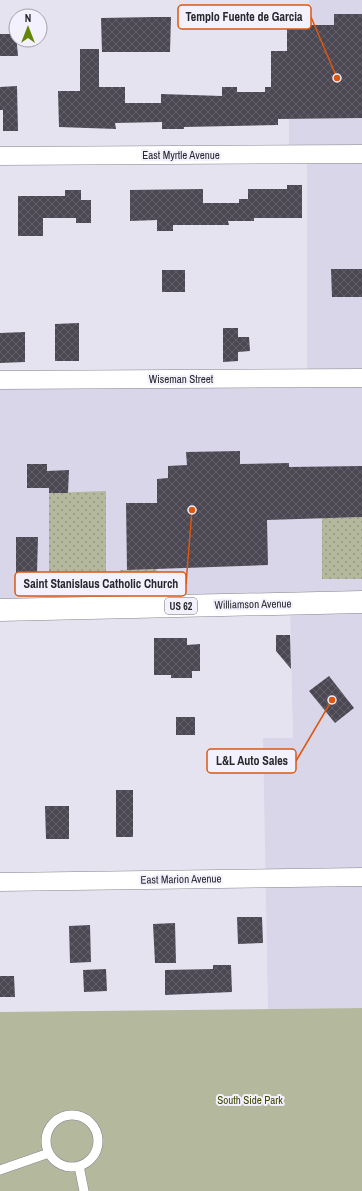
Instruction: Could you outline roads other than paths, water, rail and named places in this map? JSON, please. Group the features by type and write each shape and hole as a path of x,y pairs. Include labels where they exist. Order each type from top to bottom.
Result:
{"main road":[{"name":"Williamson Avenue","path":"0,610 362,602"}],"street":[{"name":"East Myrtle Avenue","path":"0,156 362,154"},
{"name":"Wiseman Street","path":"0,380 362,378"},
{"name":"East Marion Avenue","path":"0,882 362,877"}],"lane":[{"path":"70,1114 87,1119 97,1132 99,1141 93,1157 87,1163 79,1166 62,1164 49,1153 46,1136 54,1121 70,1114"},
{"path":"0,1170 49,1153"},
{"path":"79,1166 84,1191"}],"place":[{"name":"Templo Fuente de Garcia","path":"337,78"},
{"name":"Saint Stanislaus Catholic Church","path":"192,510"},
{"name":"L&L Auto Sales","path":"332,700"}],"park label":[{"name":"South Side Park","path":"250,1100"}]}
